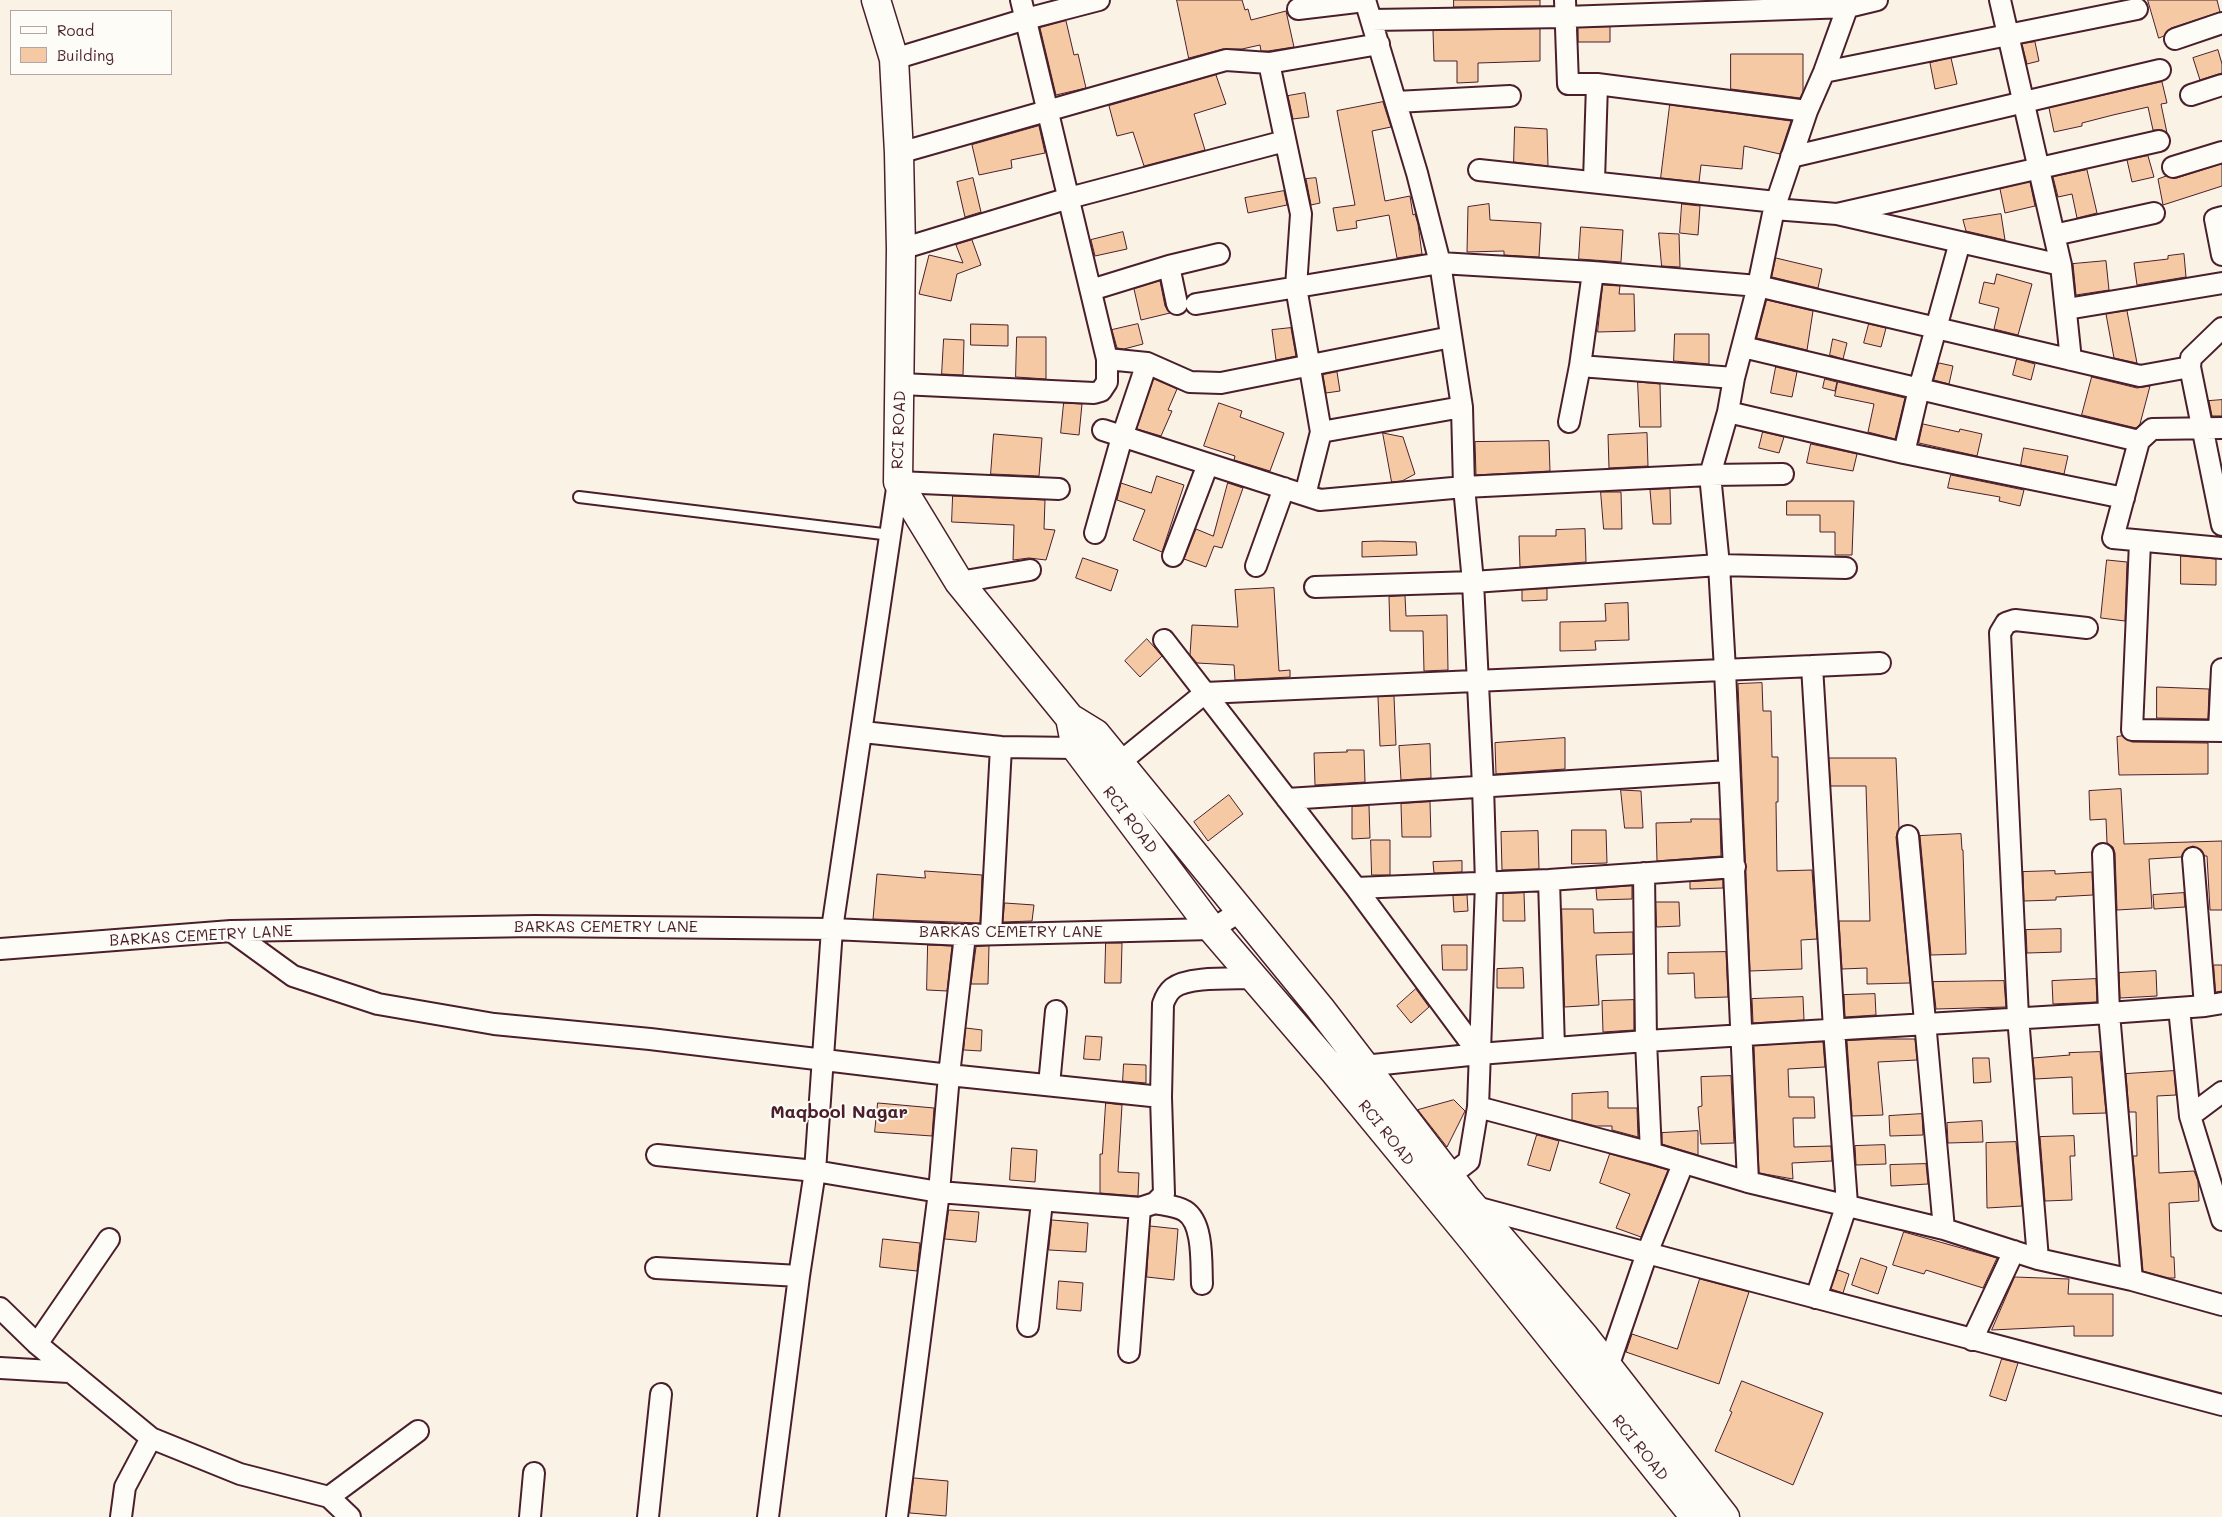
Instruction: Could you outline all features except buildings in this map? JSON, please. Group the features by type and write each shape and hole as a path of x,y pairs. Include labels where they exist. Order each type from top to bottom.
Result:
{"street":[{"name":"RCI ROAD","path":"876,0 894,59 899,154 901,384 898,482 959,582 1070,718 1212,929 1334,1070 1441,1183 1695,1517"},
{"path":"894,59 1024,10 1098,0"},
{"path":"1298,10 1367,7 1565,9 1849,3 1877,0"},
{"path":"2000,0 2061,265 2071,360"},
{"path":"1748,1182 1725,670 1719,565 1710,475 1728,412 1734,378 1758,286 1775,205 1807,111 1824,72 1849,3"},
{"path":"1367,7 1417,173 1440,263 1462,407 1464,487 1473,582 1486,883 1478,1106 1469,1162 1441,1183"},
{"path":"1565,9 1568,84 1597,84 1807,111"},
{"path":"1824,72 2137,9"},
{"path":"901,384 1094,393 1101,391 1107,382 1108,359 1024,10"},
{"path":"2175,39 2222,23"},
{"path":"899,154 1226,60 1269,63 1378,44"},
{"path":"1269,63 1301,214 1296,287 1321,432 1305,495"},
{"path":"1791,157 2160,70"},
{"path":"1594,181 1597,84"},
{"path":"2191,95 2222,85"},
{"path":"1396,102 1510,96"},
{"path":"901,249 1069,198 1285,141"},
{"path":"1836,214 2159,141"},
{"path":"2173,167 2222,152"},
{"path":"1479,170 1594,181 1836,214 2061,265"},
{"path":"2054,235 2154,213"},
{"path":"2222,217 2214,219 2222,255"},
{"path":"1904,453 1960,242"},
{"path":"1091,290 1169,266 1219,254"},
{"path":"1169,266 1187,304 1440,263 1593,272 1758,286 2140,376 2190,367"},
{"path":"1569,422 1580,366 1593,272"},
{"path":"2066,309 2222,283"},
{"path":"2222,328 2191,358 2190,367 2212,428 2222,525"},
{"path":"1108,359 1147,363 1190,382 1205,384 1221,383 1452,336"},
{"path":"1743,347 2139,441"},
{"path":"1095,533 1122,437 1147,363"},
{"path":"1580,366 1734,378"},
{"path":"1321,432 1462,407"},
{"path":"1728,412 1904,453 2124,498"},
{"path":"2212,428 2152,429 2139,441 2113,538 2140,542 2222,548"},
{"path":"1103,430 1320,500 1464,487 1710,475 1783,474"},
{"path":"1173,556 1208,464"},
{"path":"768,1517 799,1276 815,1171 832,929 898,482 1059,489"},
{"path":"1256,566 1284,488"},
{"path":"2140,542 2132,730 2221,731 2222,669"},
{"path":"1315,587 1473,582 1719,565 1846,568"},
{"path":"959,582 1030,570"},
{"path":"2038,1259 2018,1018 2000,633 2006,623 2015,620 2087,628"},
{"path":"1164,640 1356,888 1479,1054"},
{"path":"1120,763 1205,693 1880,663"},
{"path":"1812,666 1834,1029 1847,1204 1816,1298"},
{"path":"862,732 1001,747 1086,741 1120,763 1320,1008 1364,1066 1441,1183 1472,1206 1608,1367 1725,1517"},
{"path":"991,933 1001,747"},
{"path":"1287,799 1729,771"},
{"path":"1908,836 1927,1025 1944,1229"},
{"path":"2103,854 2109,1014 2132,1280"},
{"path":"1364,1066 1479,1054 1646,1041 1742,1037 1834,1029 2109,1014 2213,1005 2193,858"},
{"path":"1356,888 1549,880 1735,867"},
{"path":"1644,873 1646,1041 1651,1153"},
{"path":"1549,880 1554,1048"},
{"path":"1212,929 1241,911"},
{"name":"BARKAS CEMETRY LANE","path":"0,949 231,931 535,926 832,929 965,935 1212,929"},
{"path":"231,931 293,976 378,1004 494,1024 650,1038 949,1075 1160,1097"},
{"path":"897,1517 939,1192 949,1075 965,935"},
{"path":"1147,1205 1164,1194 1165,1181 1160,1097 1163,1004 1167,994 1174,987 1187,982 1254,978"},
{"path":"2179,1008 2190,1116 2222,1220"},
{"path":"1049,1085 1056,1011"},
{"path":"2190,1116 2222,1092"},
{"path":"1478,1106 1651,1153 1748,1182 1847,1204 1944,1229 2038,1259 2132,1280 2222,1305"},
{"path":"657,1155 815,1171 939,1192 1042,1202 1147,1205 1184,1210 1193,1218 1198,1228 1202,1284"},
{"path":"1608,1367 1647,1253 1683,1164"},
{"path":"1028,1326 1042,1202"},
{"path":"1130,1352 1147,1205"},
{"path":"1472,1206 2222,1405"},
{"path":"37,1344 109,1239"},
{"path":"1972,1340 2014,1251"},
{"path":"656,1268 799,1276"},
{"path":"0,1308 69,1372 151,1438 240,1474 329,1497 350,1517"},
{"path":"0,1368 69,1372"},
{"path":"648,1517 661,1394"},
{"path":"329,1497 418,1430"},
{"path":"121,1517 125,1487 151,1438"},
{"path":"530,1517 534,1473"}],"lane":[{"path":"578,497 891,535"}],"district":[{"name":"Maqbool Nagar","path":"839,1112"}]}
